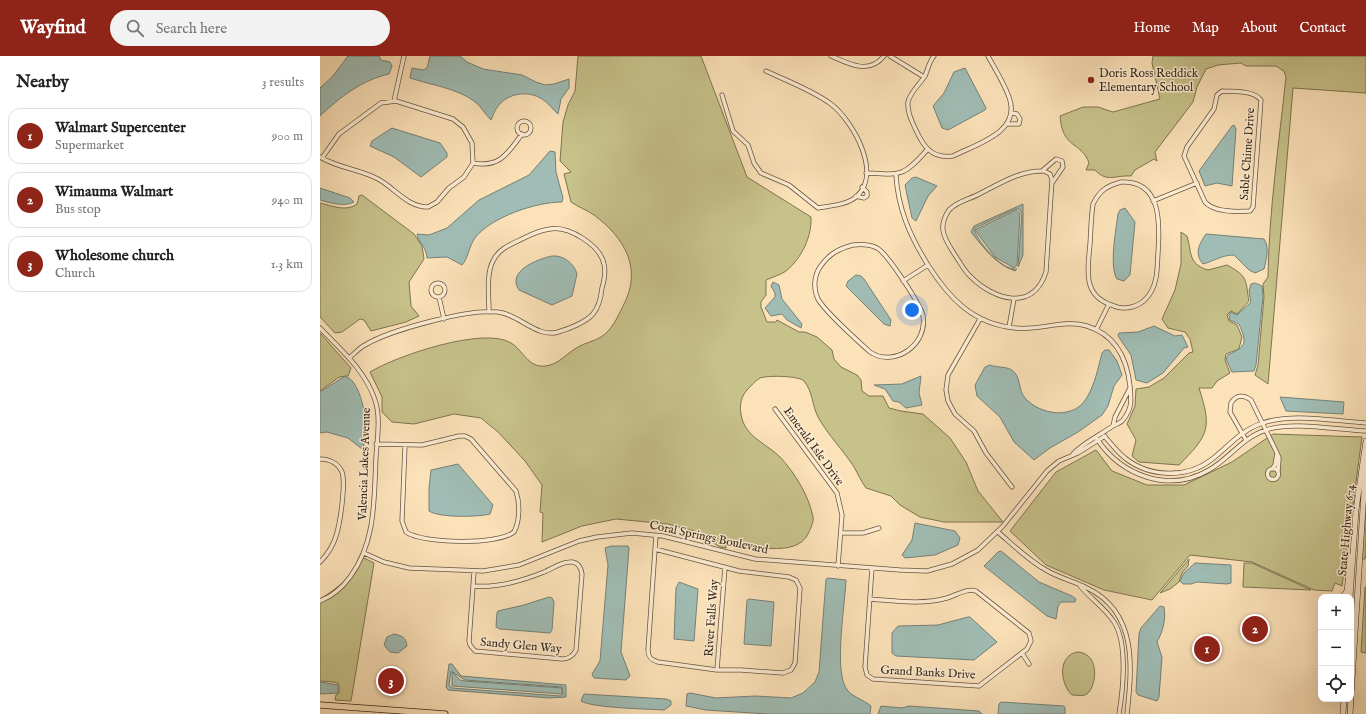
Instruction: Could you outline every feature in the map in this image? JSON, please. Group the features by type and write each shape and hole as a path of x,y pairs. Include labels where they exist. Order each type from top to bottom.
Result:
{"main road":[{"name":"State Highway 674","path":"1350,594 1356,510 1366,441"},
{"name":"State Highway 674","path":"1354,649 1366,461"},
{"path":"1345,594 1349,561 1354,547"},
{"path":"1343,714 1344,702"},
{"path":"1350,714 1351,702"},
{"path":"320,705 445,714"}],"street":[{"path":"394,101 404,56"},
{"path":"831,56 854,67 864,67 878,62 884,56"},
{"path":"890,56 924,77"},
{"path":"934,56 924,77 910,97 908,109 921,143 927,150 937,156 953,156 1001,131 1008,124 1012,113 1009,96 988,56"},
{"path":"722,95 733,131 748,145 754,163 761,173 789,185 818,208 837,205 856,196 862,187 866,173 861,145 849,123 842,114 816,95 766,71"},
{"name":"Sable Chime Drive","path":"1222,91 1258,95 1261,100 1253,208 1250,212 1215,209 1205,202 1197,183 1186,162 1184,153 1214,109 1217,95 1222,91"},
{"path":"394,101 458,122 463,127 472,143 474,163 464,177 449,188 437,202 428,207 420,207 413,204 378,179 335,165 321,158 339,134 381,103 394,101"},
{"path":"1008,124 1019,124 1020,119 1017,114 1012,113"},
{"path":"474,163 482,164 498,161 506,155 522,134"},
{"path":"866,173 896,175 909,170 927,150"},
{"path":"1042,171 1053,160 1056,159 1062,161 1063,167 1052,182"},
{"path":"1042,171 1050,174 1052,182 1047,262 1044,279 1035,292 1028,296 1014,299 1005,298 988,290 970,277 946,240 943,226 945,218 956,205 1018,175 1042,171"},
{"path":"896,175 897,193 903,218 909,232 942,288 955,301 980,319 1009,327 1030,329 1073,324 1087,326 1112,340 1121,352 1129,373 1132,398 1129,409 1121,405"},
{"path":"1120,182 1133,182 1140,185 1145,189 1153,201 1160,223 1154,285 1146,299 1133,306 1121,308 1109,304 1098,298 1092,291 1088,282 1093,204 1098,194 1106,186 1120,182"},
{"path":"1153,201 1197,183"},
{"path":"856,196 864,198 867,196 867,192 862,187"},
{"path":"349,358 366,345 401,330 444,319 489,312 502,313 520,319 545,333 553,333 572,327 593,314 597,308 605,273 602,258 592,247 576,234 563,229 541,230 504,247 497,254 490,270 489,312"},
{"path":"861,244 880,250 903,281 920,307 923,325 921,333 912,348 900,356 893,358 876,356 863,346 823,306 818,299 815,283 819,269 832,253 839,249 861,244"},
{"path":"903,281 928,265"},
{"path":"437,283 441,284 445,289 444,294 439,298 434,296 432,292 433,286 437,283"},
{"path":"439,298 444,319"},
{"path":"1009,327 1014,299"},
{"path":"1096,330 1109,304"},
{"path":"980,319 948,375 946,390 948,401 955,414 974,431 986,454 1012,487"},
{"name":"Valencia Lakes Avenue","path":"320,328 349,358 364,377 376,402 376,444 372,530 359,565 342,587 335,593 320,601"},
{"path":"1113,426 1121,405 1130,388"},
{"path":"1246,440 1230,412 1231,403 1238,396 1243,396 1251,400 1266,430 1277,453 1279,458 1277,478 1271,479 1268,473 1275,465 1277,453"},
{"name":"Emerald Isle Drive","path":"775,409 837,493 842,508 838,566"},
{"name":"Coral Springs Boulevard","path":"364,553 404,567 474,572 519,565 579,541 597,537 632,533 656,534 755,559 914,571 939,568 967,558 978,550 998,532 1047,471 1059,461 1104,435 1113,426 1122,421 1129,409"},
{"path":"1104,435 1117,451 1136,465 1150,471 1175,473 1188,471 1210,461 1242,434 1262,423 1287,418 1366,423"},
{"path":"1097,439 1113,458 1132,472 1144,477 1167,481 1194,477 1208,471 1246,440 1266,430 1286,426 1366,431"},
{"path":"376,444 428,444 459,436 465,436 472,439 516,492 518,523 514,532 503,538 473,541 419,538 406,532 402,521 405,445"},
{"path":"320,459 333,461 339,468 342,480 341,516 336,537 327,554 320,562"},
{"path":"1272,469 1278,472"},
{"path":"841,533 867,533 879,528"},
{"path":"998,532 1045,570 1095,592 1118,614 1127,634 1131,653 1126,714"},
{"path":"655,549 755,574 789,577 796,580 799,584 795,663 791,670 783,673 717,670 651,660 648,656 655,549 656,534"},
{"name":"Sandy Glen Way","path":"473,586 488,586 523,579 565,562 574,562 579,565 582,574 576,650 574,654 570,658 562,659 475,651 470,645 473,586 474,572"},
{"name":"River Falls Way","path":"717,670 725,567"},
{"name":"Grand Banks Drive","path":"870,599 919,602 945,598 968,590 976,591 1028,633 1031,637 1030,645 1022,653 979,686 873,679 867,675 865,667 872,568"},
{"path":"1080,585 1110,617 1120,633 1124,651 1119,714"},
{"path":"1022,653 1030,664"}],"shaded area":[{"path":"578,56 701,56 747,177 811,217 808,239 797,260 784,272 766,280 766,295 761,302 761,307 767,322 776,322 777,320 799,332 805,332 817,337 832,350 834,359 841,367 857,375 861,380 862,391 869,396 883,396 889,408 923,414 950,438 966,462 978,491 1003,522 944,522 920,517 900,505 891,496 866,488 854,467 818,417 807,385 804,381 797,378 776,376 760,378 744,394 740,405 743,422 746,428 754,437 786,463 801,485 811,509 813,521 808,534 802,542 793,546 782,548 758,547 726,541 726,548 720,547 694,531 668,524 616,519 582,526 542,542 543,513 540,512 542,485 525,461 498,432 481,418 454,414 414,424 392,422 382,412 382,397 370,372 399,358 440,345 461,340 481,338 498,339 511,343 534,364 545,366 558,361 574,349 601,337 608,331 616,319 629,292 631,267 628,255 622,244 605,224 591,213 571,202 564,174 571,172 560,161 563,122 568,105 575,91"},
{"path":"1153,56 1366,56 1366,93 1293,88 1268,384 1255,375 1258,365 1264,297 1263,284 1268,277 1272,202 1286,77 1284,71 1276,66 1246,66 1241,63 1218,65 1206,69 1197,87 1193,102 1155,152 1157,161 1154,159 1135,170 1131,176 1112,178 1103,176 1095,170 1086,170 1089,163 1086,156 1068,140 1064,134 1060,116 1083,107 1098,107 1113,112 1160,99 1152,63"},
{"path":"362,195 414,234 422,246 424,259 409,282 411,306 419,316 406,322 371,331 364,320 360,319 342,332 335,333 320,317 320,203 339,208 349,208 357,204 359,196"},
{"path":"1181,232 1187,236 1192,257 1197,265 1208,270 1227,265 1243,276 1249,301 1237,314 1231,311 1227,315 1229,321 1237,325 1242,337 1239,349 1226,354 1225,360 1230,373 1217,381 1212,388 1199,388 1206,413 1206,422 1202,438 1197,446 1179,465 1139,462 1132,456 1136,440 1127,424 1135,406 1136,389 1149,387 1164,378 1189,353 1193,352 1190,339 1185,332 1168,328 1162,319 1175,290 1181,264"},
{"path":"320,333 351,368 348,376 339,377 320,391"},
{"path":"1273,434 1362,437 1342,586 1335,583 1332,591 1314,590 1252,562 1190,555 1152,600 1104,590 1046,565 1010,531 1056,472 1096,450 1112,471 1147,485 1184,485 1232,462"},
{"path":"1366,489 1366,554 1365,559 1361,559"},
{"path":"362,557 374,563 351,701 335,700 336,695 339,693 339,684 320,681 320,599 333,591 349,576"},
{"path":"1189,559 1188,566 1182,573 1179,582 1170,589 1160,593"},
{"path":"1244,563 1252,563 1311,590 1243,587"},
{"path":"1366,587 1366,653 1361,652"},
{"path":"1078,652 1086,654 1094,665 1095,673 1092,687 1085,695 1072,695 1065,684 1063,677 1064,664 1067,658 1071,654"}],"water":[{"path":"348,56 379,56 381,60 390,62 392,66 389,74 370,80 352,90 335,102 320,116 320,88 333,76"},
{"path":"430,56 460,56 467,62 483,69 522,75 545,85 554,84 569,79 569,88 561,99 558,114 547,102 536,96 531,94 518,94 507,98 502,102 498,106 491,120 476,103 467,97 451,90 410,78 412,68 423,70 427,68"},
{"path":"965,68 986,108 985,110 948,130 942,128 933,106 944,93 954,72"},
{"path":"1234,125 1236,129 1232,186 1217,183 1205,186 1199,171"},
{"path":"392,128 440,143 447,153 447,157 421,177 394,157 370,146 372,141"},
{"path":"550,151 555,152 556,172 563,198 562,202 540,205 515,212 503,217 482,230 471,245 462,265 447,257 427,258 425,250 417,234 429,235 447,228 479,200 529,175"},
{"path":"916,177 937,186 928,196 916,221 912,218 905,185 912,178"},
{"path":"320,188 350,198 354,202 342,204 320,200"},
{"path":"1023,204 1023,255 1018,267 1022,213 1019,209 1015,209 975,228 974,230 986,249 1005,266 996,260 985,250 971,232 974,226"},
{"path":"1125,208 1135,222 1130,275 1124,281 1117,279 1113,257 1118,214 1120,210"},
{"path":"1016,210 1020,213 1017,265 1014,268 995,257 975,230"},
{"path":"1206,234 1264,239 1267,250 1264,269 1255,273 1249,270 1234,255 1222,257 1203,264 1200,260 1198,249"},
{"path":"552,256 568,260 576,270 577,274 572,296 552,305 519,290 516,283 517,277 525,267 539,260"},
{"path":"1005,266 1017,269 1015,271 1008,268"},
{"path":"856,275 861,276 864,279 891,320 890,326 884,324 846,286 848,281"},
{"path":"773,282 779,285 782,299 802,324 801,328 787,320 782,314 771,316 765,308 775,297 775,293 771,286"},
{"path":"1255,283 1262,286 1263,296 1256,365 1254,371 1232,372 1226,359 1228,355 1242,346 1244,340 1239,324 1230,320 1229,315 1231,312 1237,315 1251,302 1249,291 1251,284"},
{"path":"1154,326 1175,336 1182,335 1188,347 1184,348 1163,373 1147,383 1136,380 1131,355 1118,336 1119,333 1138,332"},
{"path":"1105,350 1109,350 1117,361 1122,375 1114,386 1108,406 1102,415 1034,460 1014,442 1000,417 977,396 975,385 985,367 990,365 1011,369 1016,374 1023,395 1031,404 1056,413 1073,410 1080,406 1089,394 1096,376 1102,353"},
{"path":"345,376 351,380 357,388 364,409 366,432 365,442 362,449 348,438 327,432 320,433 320,392"},
{"path":"921,376 919,393 922,405 906,408 899,402 893,401 885,389 874,385 902,384"},
{"path":"1280,397 1344,402 1343,414 1286,411"},
{"path":"458,464 493,505 490,514 450,516 429,511 431,470"},
{"path":"915,523 955,531 960,538 958,545 935,555 905,558 902,555 912,540"},
{"path":"611,546 628,546 629,548 621,652 630,676 626,680 594,678 592,674 600,661 608,565 605,548"},
{"path":"1001,551 1039,582 1072,596 1076,599 1075,602 1061,602 1058,606 1056,619 1047,616 984,566 998,552"},
{"path":"1195,563 1231,565 1231,583 1197,582 1183,584 1180,581 1184,573"},
{"path":"826,579 846,580 840,652 843,679 848,691 871,706 870,714 767,714 706,710 686,706 687,694 690,693 716,698 755,696 791,698 803,693 815,682 819,672"},
{"path":"679,582 698,589 694,641 674,639 676,588"},
{"path":"549,597 552,598 554,602 552,630 550,633 500,629 496,627 498,611"},
{"path":"747,600 774,602 771,646 744,644"},
{"path":"1160,606 1164,607 1165,616 1161,634 1157,642 1162,657 1159,697 1157,701 1138,695 1136,692 1139,634 1141,628"},
{"path":"970,617 997,642 974,660 896,656 892,653 892,633 898,626 938,625"},
{"path":"394,634 403,637 406,641 407,646 398,653 390,652 384,645 387,637"},
{"path":"449,664 452,664 461,676 566,685 566,697 549,698 448,690 446,687","holes":["451,671 465,680 562,687 563,694 561,696 452,688 449,685"]},
{"path":"452,672 460,680 464,681 562,688 562,694 452,686"},
{"path":"320,682 338,685 338,693 320,694"},
{"path":"584,694 666,699 671,701 671,705 664,710 596,705 581,701"},
{"path":"1001,702 1064,706 1065,714 998,714 999,704"},
{"path":"881,706 902,708 909,706 979,711 982,714 878,714"}],"place":[{"name":"Doris Ross Reddick Elementary School","path":"1091,80"},
{"name":"Wimauma Walmart","path":"1255,629"},
{"name":"Walmart Supercenter","path":"1207,649"},
{"name":"Wholesome church","path":"391,681"}]}
